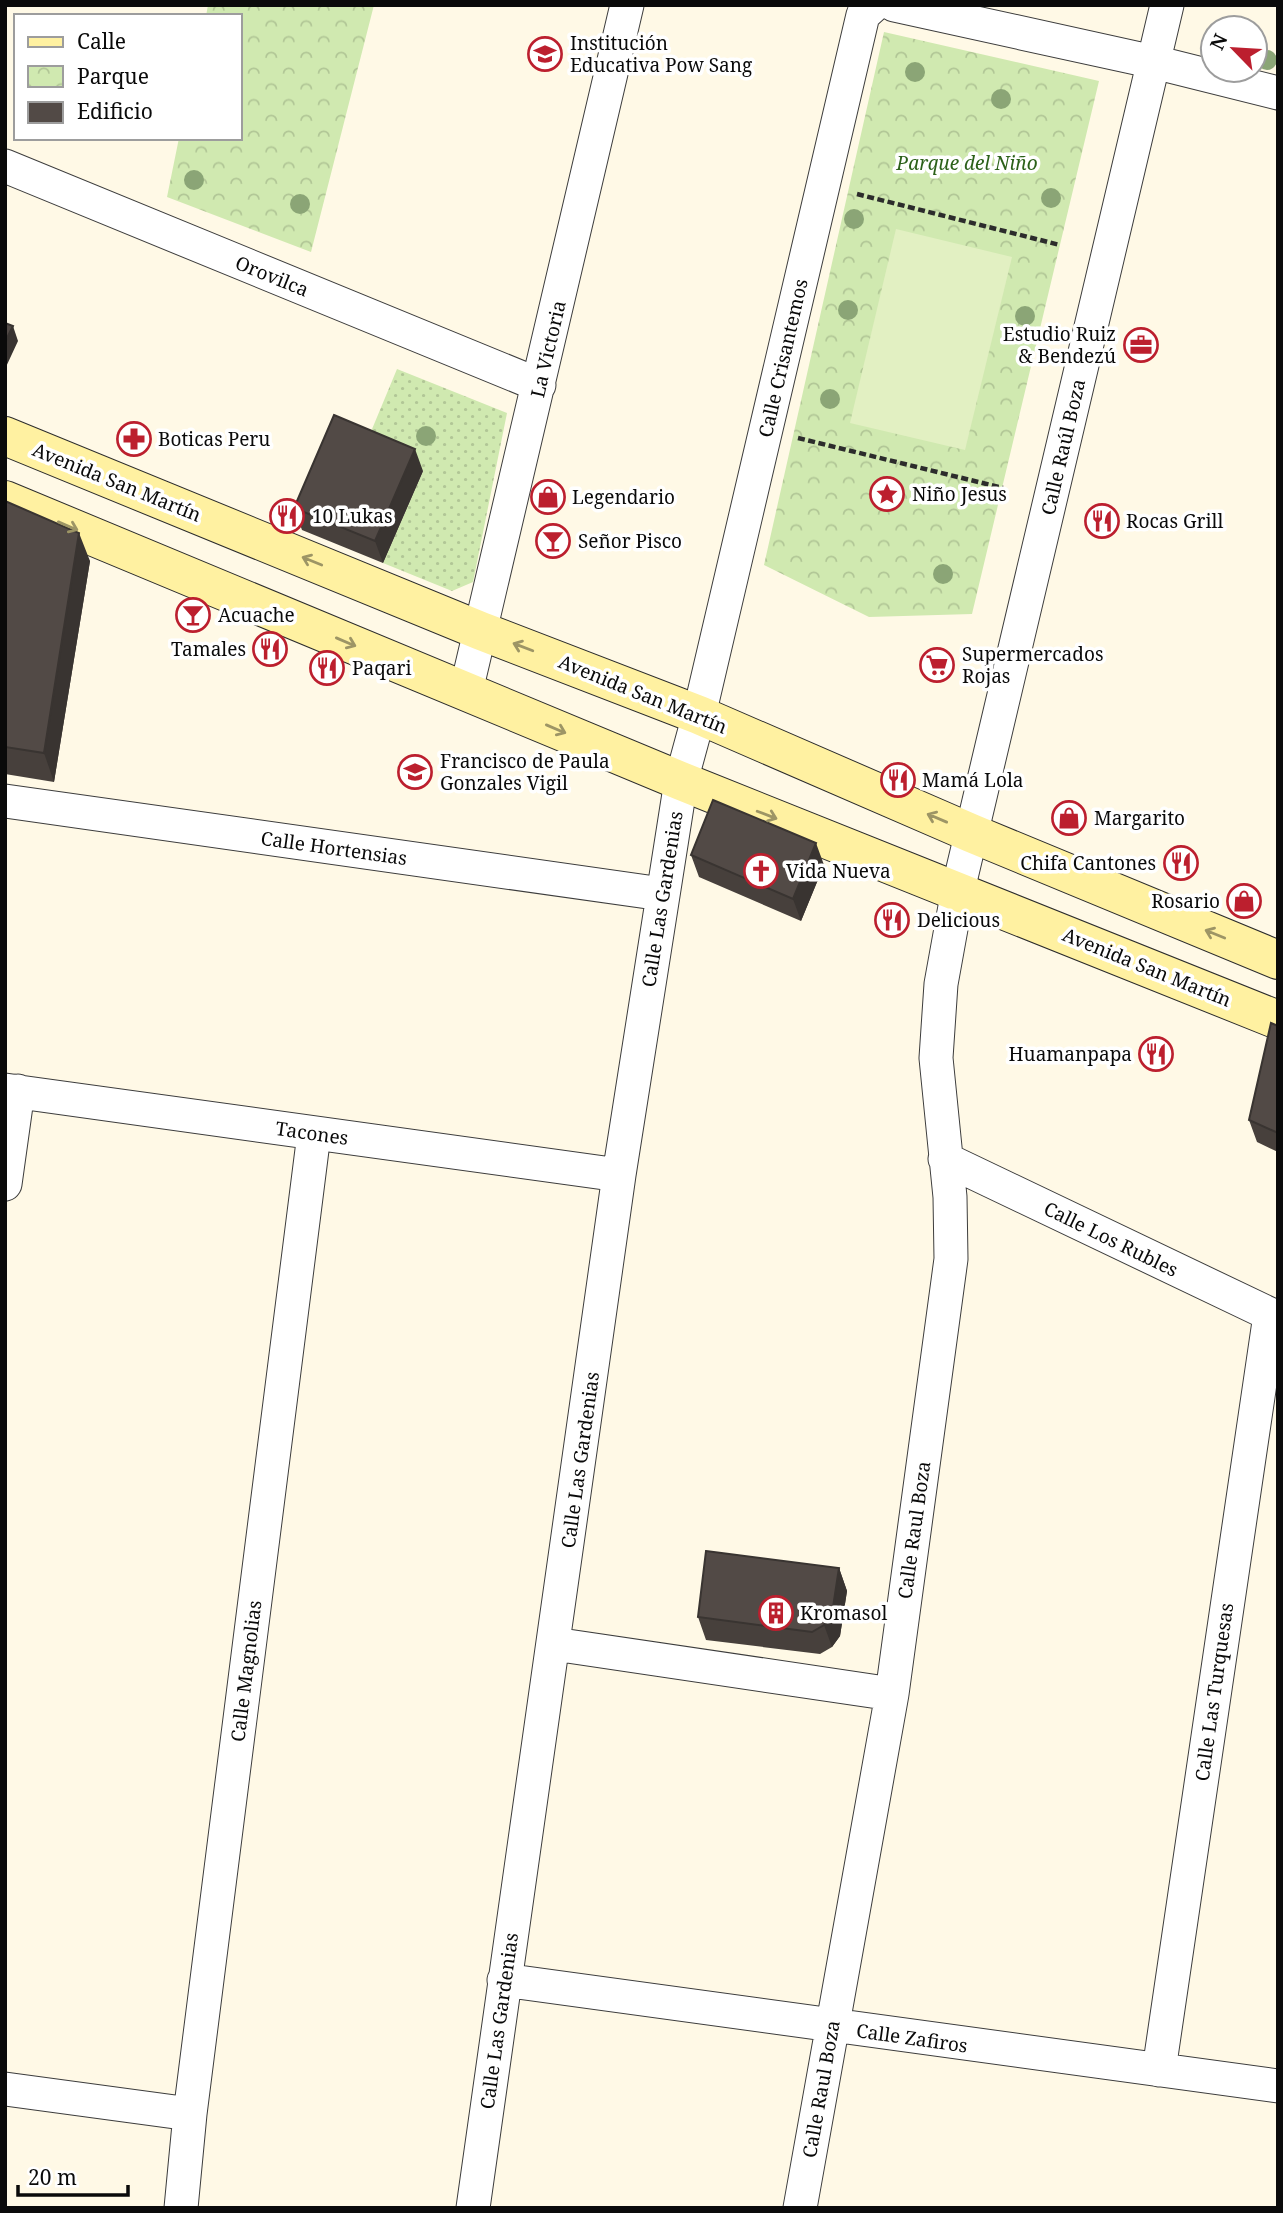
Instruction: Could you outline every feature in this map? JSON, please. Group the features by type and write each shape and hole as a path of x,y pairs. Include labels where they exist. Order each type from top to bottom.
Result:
{"main road":[{"name":"Avenida San Martín","path":"5,436 481,631 699,715 971,833 1278,960"},
{"name":"Avenida San Martín","path":"5,500 681,781 1278,1020"}],"street":[{"name":"La Victoria","path":"466,691 628,5"},
{"name":"Calle Crisantemos","path":"699,715 863,15 874,5"},
{"path":"894,5 1154,62 1278,93"},
{"name":"Calle Raúl Boza","path":"957,890 1167,5"},
{"name":"Orovilca","path":"5,166 539,385"},
{"name":"Calle Las Gardenias","path":"473,2208 504,1980 555,1644 618,1175 681,781 699,715"},
{"name":"Calle Hortensias","path":"5,801 662,894"},
{"name":"Calle Raul Boza","path":"800,2208 892,1694 951,1259 950,1197 936,1058 941,984 957,890"},
{"path":"5,1184 11,1091"},
{"name":"Tacones","path":"11,1091 618,1175"},
{"name":"Calle Magnolias","path":"181,2208 190,2114 314,1134"},
{"name":"Calle Los Rubles","path":"945,1159 1274,1317"},
{"name":"Calle Las Turquesas","path":"1159,2070 1274,1317"},
{"path":"555,1644 892,1694"},
{"name":"Calle Zafiros","path":"504,1980 831,2027 1278,2086"},
{"path":"5,2089 190,2114"}],"path":[{"path":"849,192 1060,245"},
{"path":"793,437 1003,488"}],"green space":[{"path":"208,5 374,5 311,252 167,197 179,140 242,140 242,14 206,14"},
{"name":"Parque del Niño","path":"884,32 1099,81 972,614 869,617 764,565"},
{"path":"896,229 1012,257 965,450 850,423"},
{"path":"397,369 507,413 473,582 452,591 383,563 423,471 365,446"}],"building":[{"path":"5,323 13,326 5,342"},
{"path":"334,415 415,449 375,541 294,508"},
{"path":"5,501 79,533 44,753 5,747"},
{"name":"Vida Nueva","path":"713,800 816,843 793,899 691,855"},
{"path":"1271,1023 1278,1026 1278,1133 1249,1120"},
{"name":"Kromasol","path":"706,1551 839,1568 832,1614 824,1625 812,1632 698,1617"}],"place":[{"name":"Institución Educativa Pow Sang","path":"545,54"},
{"name":"Estudio Ruiz & Bendezú","path":"1141,345"},
{"name":"Boticas Peru","path":"134,439"},
{"name":"Niño Jesus","path":"887,494"},
{"name":"Legendario","path":"548,497"},
{"name":"10 Lukas","path":"287,516"},
{"name":"Rocas Grill","path":"1102,521"},
{"name":"Señor Pisco","path":"553,541"},
{"name":"Acuache","path":"193,615"},
{"name":"Tamales","path":"270,649"},
{"name":"Supermercados Rojas","path":"937,665"},
{"name":"Paqari","path":"327,668"},
{"name":"Francisco de Paula Gonzales Vigil","path":"415,772"},
{"name":"Mamá Lola","path":"898,780"},
{"name":"Margarito","path":"1069,818"},
{"name":"Chifa Cantones","path":"1181,863"},
{"name":"Vida Nueva","path":"761,871"},
{"name":"Rosario","path":"1244,901"},
{"name":"Delicious","path":"892,920"},
{"name":"Huamanpapa","path":"1156,1054"},
{"name":"Kromasol","path":"776,1613"}]}
